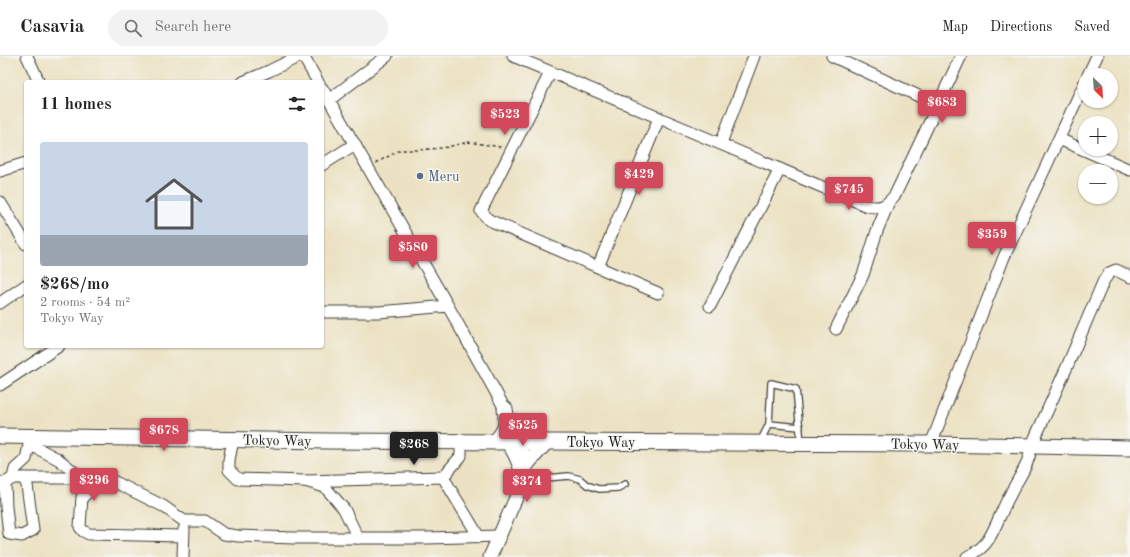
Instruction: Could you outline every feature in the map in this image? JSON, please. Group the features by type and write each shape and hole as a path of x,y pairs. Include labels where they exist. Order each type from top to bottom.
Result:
{"main road":[{"path":"505,409 508,421 504,433 520,461 522,474"},
{"name":"Tokyo Way","path":"0,436 30,440 801,443 1130,448"},
{"path":"522,474 529,461 546,442"}],"street":[{"path":"27,56 38,80"},
{"path":"248,80 300,56"},
{"path":"303,56 316,80"},
{"path":"329,100 387,56"},
{"path":"513,56 550,73 721,143 867,206 877,208 888,204"},
{"path":"721,143 754,56"},
{"path":"832,56 938,105"},
{"path":"836,329 863,275 877,231 888,204 899,188 961,56"},
{"path":"1091,68 1097,56"},
{"path":"550,73 481,211 489,220 658,293"},
{"path":"324,92 448,306 505,409 508,442"},
{"path":"930,444 1004,257 1078,97"},
{"path":"598,267 659,118"},
{"path":"1059,139 1130,170"},
{"path":"324,164 355,144"},
{"path":"0,171 24,164"},
{"path":"710,306 780,169"},
{"path":"0,202 24,241"},
{"path":"967,557 978,551 988,540 1010,494 1025,470 1030,457 1030,447 1066,369 1104,280 1109,273 1116,270 1130,277"},
{"path":"0,303 24,286"},
{"path":"324,312 379,312 448,306"},
{"path":"0,385 56,348"},
{"path":"82,478 30,440 26,459 15,469 10,480 107,478 162,506 184,521 205,521 224,534 238,536 358,538 499,536"},
{"path":"233,440 229,460 229,470 238,479 305,481 443,477 461,456 461,442"},
{"path":"490,557 519,491 522,474"},
{"path":"443,477 479,537"},
{"path":"107,478 82,497 80,527 83,531 89,534 183,536"},
{"path":"305,481 325,487 344,509 358,538"},
{"path":"183,557 184,521"}],"lane":[{"path":"760,443 769,424 772,382 796,389 801,443"},
{"path":"769,424 800,427"},
{"path":"522,474 546,478 569,476 580,479 587,485 599,489 618,488 624,484"}],"path":[{"path":"368,167 400,150 443,148 468,142 511,149"}],"place":[{"name":"Meru","path":"420,176"}]}
